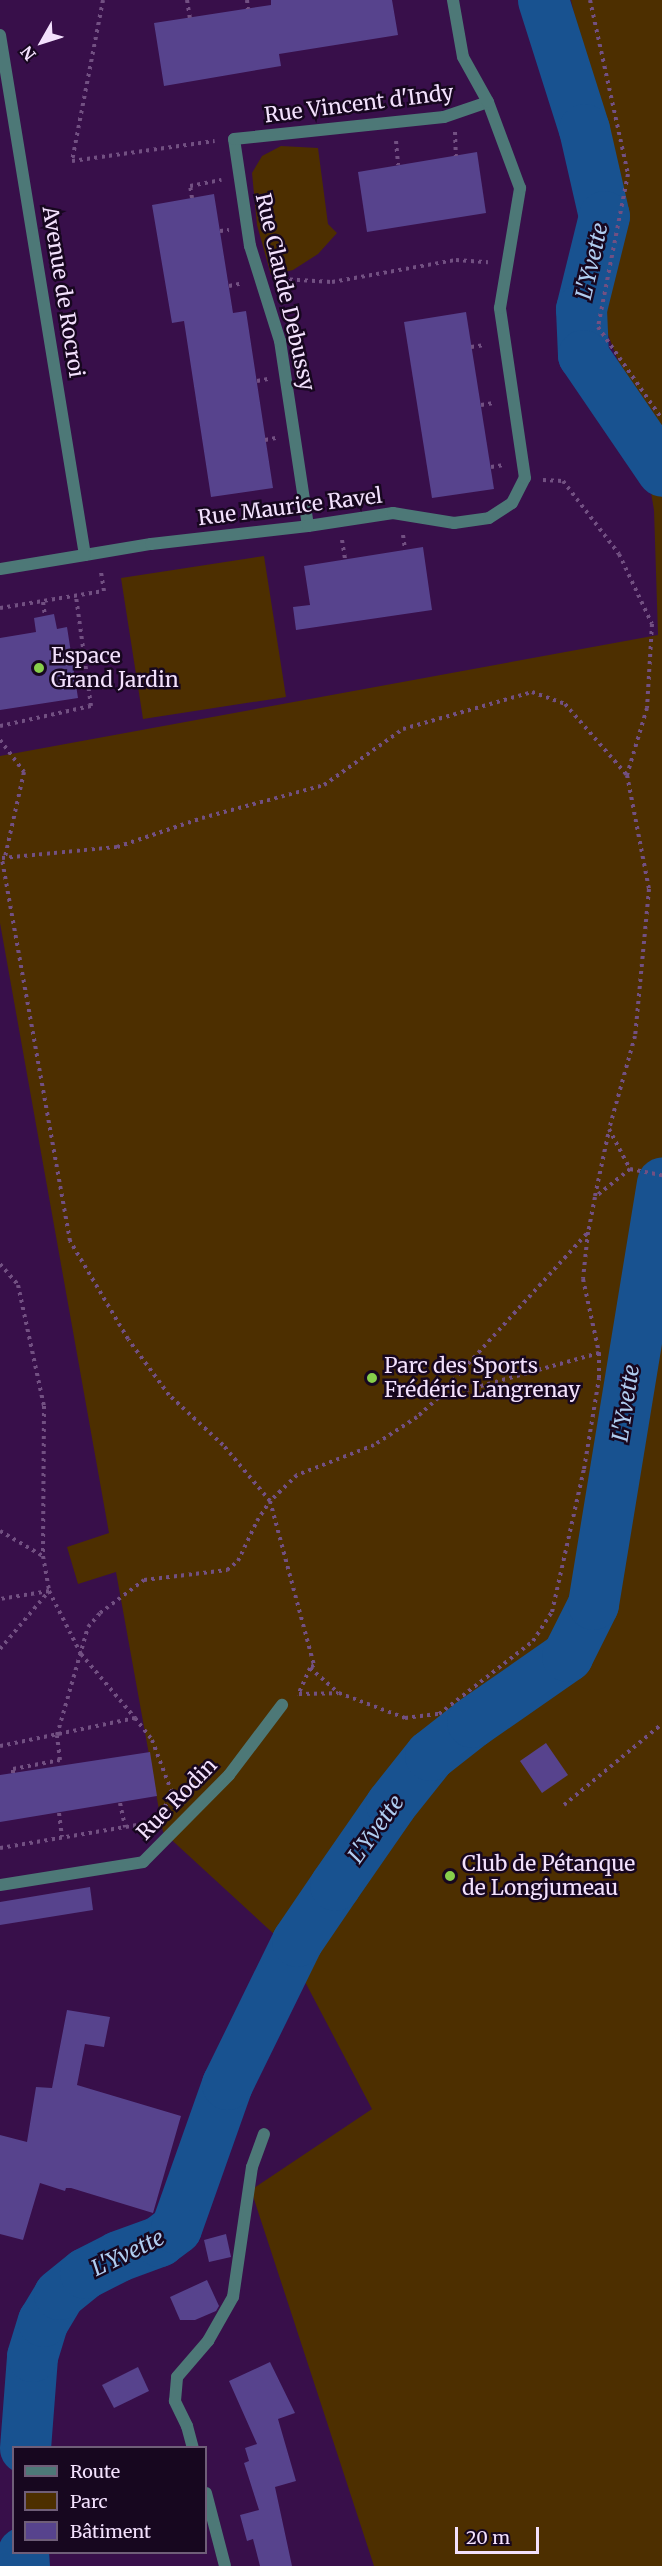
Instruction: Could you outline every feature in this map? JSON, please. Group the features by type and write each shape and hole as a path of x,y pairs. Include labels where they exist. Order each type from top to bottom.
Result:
{"street":[{"name":"Rue Maurice Ravel","path":"0,569 151,544 308,526 393,513 454,523 489,518 512,503 525,478 500,308 520,188 488,102 463,57 453,0"},
{"name":"Avenue de Rocroi","path":"0,35 91,554"},
{"name":"Rue Vincent d'Indy","path":"234,139 444,117 488,102"},
{"name":"Rue Claude Debussy","path":"234,139 250,246 280,341 308,526"},
{"name":"Rue Rodin","path":"0,1885 143,1862 229,1775 282,1705"},
{"path":"192,2446 187,2426 175,2401 177,2378 208,2341 233,2297 252,2168 264,2134"},
{"path":"207,2497 225,2566"}],"path":[{"path":"187,0 190,18"},
{"path":"247,0 248,9"},
{"path":"590,0 628,174 598,327 662,419"},
{"path":"104,2 72,161 92,156 234,139"},
{"path":"192,198 190,186 239,176"},
{"path":"262,283 278,278 332,282 456,260 507,263"},
{"path":"310,1668 339,1693 405,1718 440,1714 533,1641 552,1612 584,1469 599,1378 599,1353 583,1279 588,1232 609,1129 635,1036 649,889 627,775 647,708 652,624 619,554 563,481"},
{"path":"0,608 104,591 91,554"},
{"path":"0,726 91,706 76,597"},
{"path":"43,602 45,616"},
{"path":"5,857 117,847 202,818 324,785 403,729 532,692 565,704 627,775"},
{"path":"0,740 24,772 5,857 2,858 70,1241 129,1339 170,1395 223,1445 270,1501 314,1665 310,1668 300,1694"},
{"path":"609,1129 630,1169"},
{"path":"595,1197 630,1169 662,1174"},
{"path":"13,1773 13,1769 60,1760 57,1735 88,1627 100,1613 144,1580 227,1570 238,1561 257,1521 270,1501 297,1475 374,1445 417,1417 438,1398 588,1232"},
{"path":"0,1264 18,1285 45,1406 43,1556 49,1592 81,1654 152,1740 172,1798 188,1815"},
{"path":"438,1398 599,1353"},
{"path":"0,1531 43,1556"},
{"path":"0,1599 49,1592"},
{"path":"0,1648 49,1592"},
{"path":"282,1705 300,1694 339,1693"},
{"path":"0,1746 135,1718"},
{"path":"564,1805 662,1724"},
{"path":"0,1848 149,1823 172,1798"},
{"path":"120,1803 124,1827"},
{"path":"59,1813 62,1837"}],"green space":[{"name":"Parc des Sports Frédéric Langrenay","path":"571,0 662,0 662,2566 374,2566 251,2190 372,2109 303,1978 275,1935 163,1832 116,1572 78,1584 67,1547 109,1533 0,923 0,756 658,635 654,510 636,407 595,301 620,221"},
{"path":"281,146 318,148 328,224 337,233 318,254 293,270 271,275 257,225 252,173 262,156"},
{"path":"264,556 286,697 143,719 121,578"}],"building":[{"path":"271,0 392,0 398,35 279,54 281,66 164,86 154,23 271,5"},
{"path":"477,152 486,213 367,232 358,172"},
{"path":"214,194 233,313 246,311 273,488 211,497 184,321 172,323 152,205"},
{"path":"466,312 494,489 432,498 404,322"},
{"path":"423,547 432,610 296,630 293,607 310,605 304,566"},
{"name":"Espace Grand Jardin","path":"54,614 57,629 67,627 78,698 0,710 0,638 36,632 34,618"},
{"path":"546,1743 568,1775 542,1793 520,1761"},
{"path":"150,1752 157,1796 0,1822 0,1775"},
{"path":"90,1887 93,1910 0,1925 0,1902"},
{"path":"67,2010 110,2017 104,2047 85,2044 77,2085 181,2116 153,2213 71,2188 66,2188 65,2191 40,2183 23,2240 0,2234 0,2135 27,2142 36,2087 52,2088"},
{"path":"226,2234 231,2257 209,2262 204,2240"},
{"path":"207,2280 219,2306 216,2311 195,2320 180,2320 170,2297"},
{"path":"270,2362 295,2413 278,2419 296,2481 275,2487 292,2566 260,2566 253,2539 247,2541 240,2515 259,2510 244,2463 249,2461 245,2448 257,2444 229,2381"},
{"path":"138,2367 149,2391 114,2408 102,2385"}],"waterway":[{"name":"L'Yvette","path":"543,0 584,129 604,216 581,309 583,355 662,471"},
{"name":"L'Yvette","path":"25,2446 32,2356 43,2321 59,2294 85,2273 118,2256 159,2241 176,2228 227,2084 297,1941 335,1885 391,1804 430,1755 472,1722 567,1656 593,1604 662,1183"},
{"name":"L'Yvette","path":"23,2554 24,2566"}],"place":[{"name":"Espace Grand Jardin","path":"39,668"},
{"name":"Parc des Sports Frédéric Langrenay","path":"372,1378"},
{"name":"Club de Pétanque de Longjumeau","path":"450,1876"}]}
